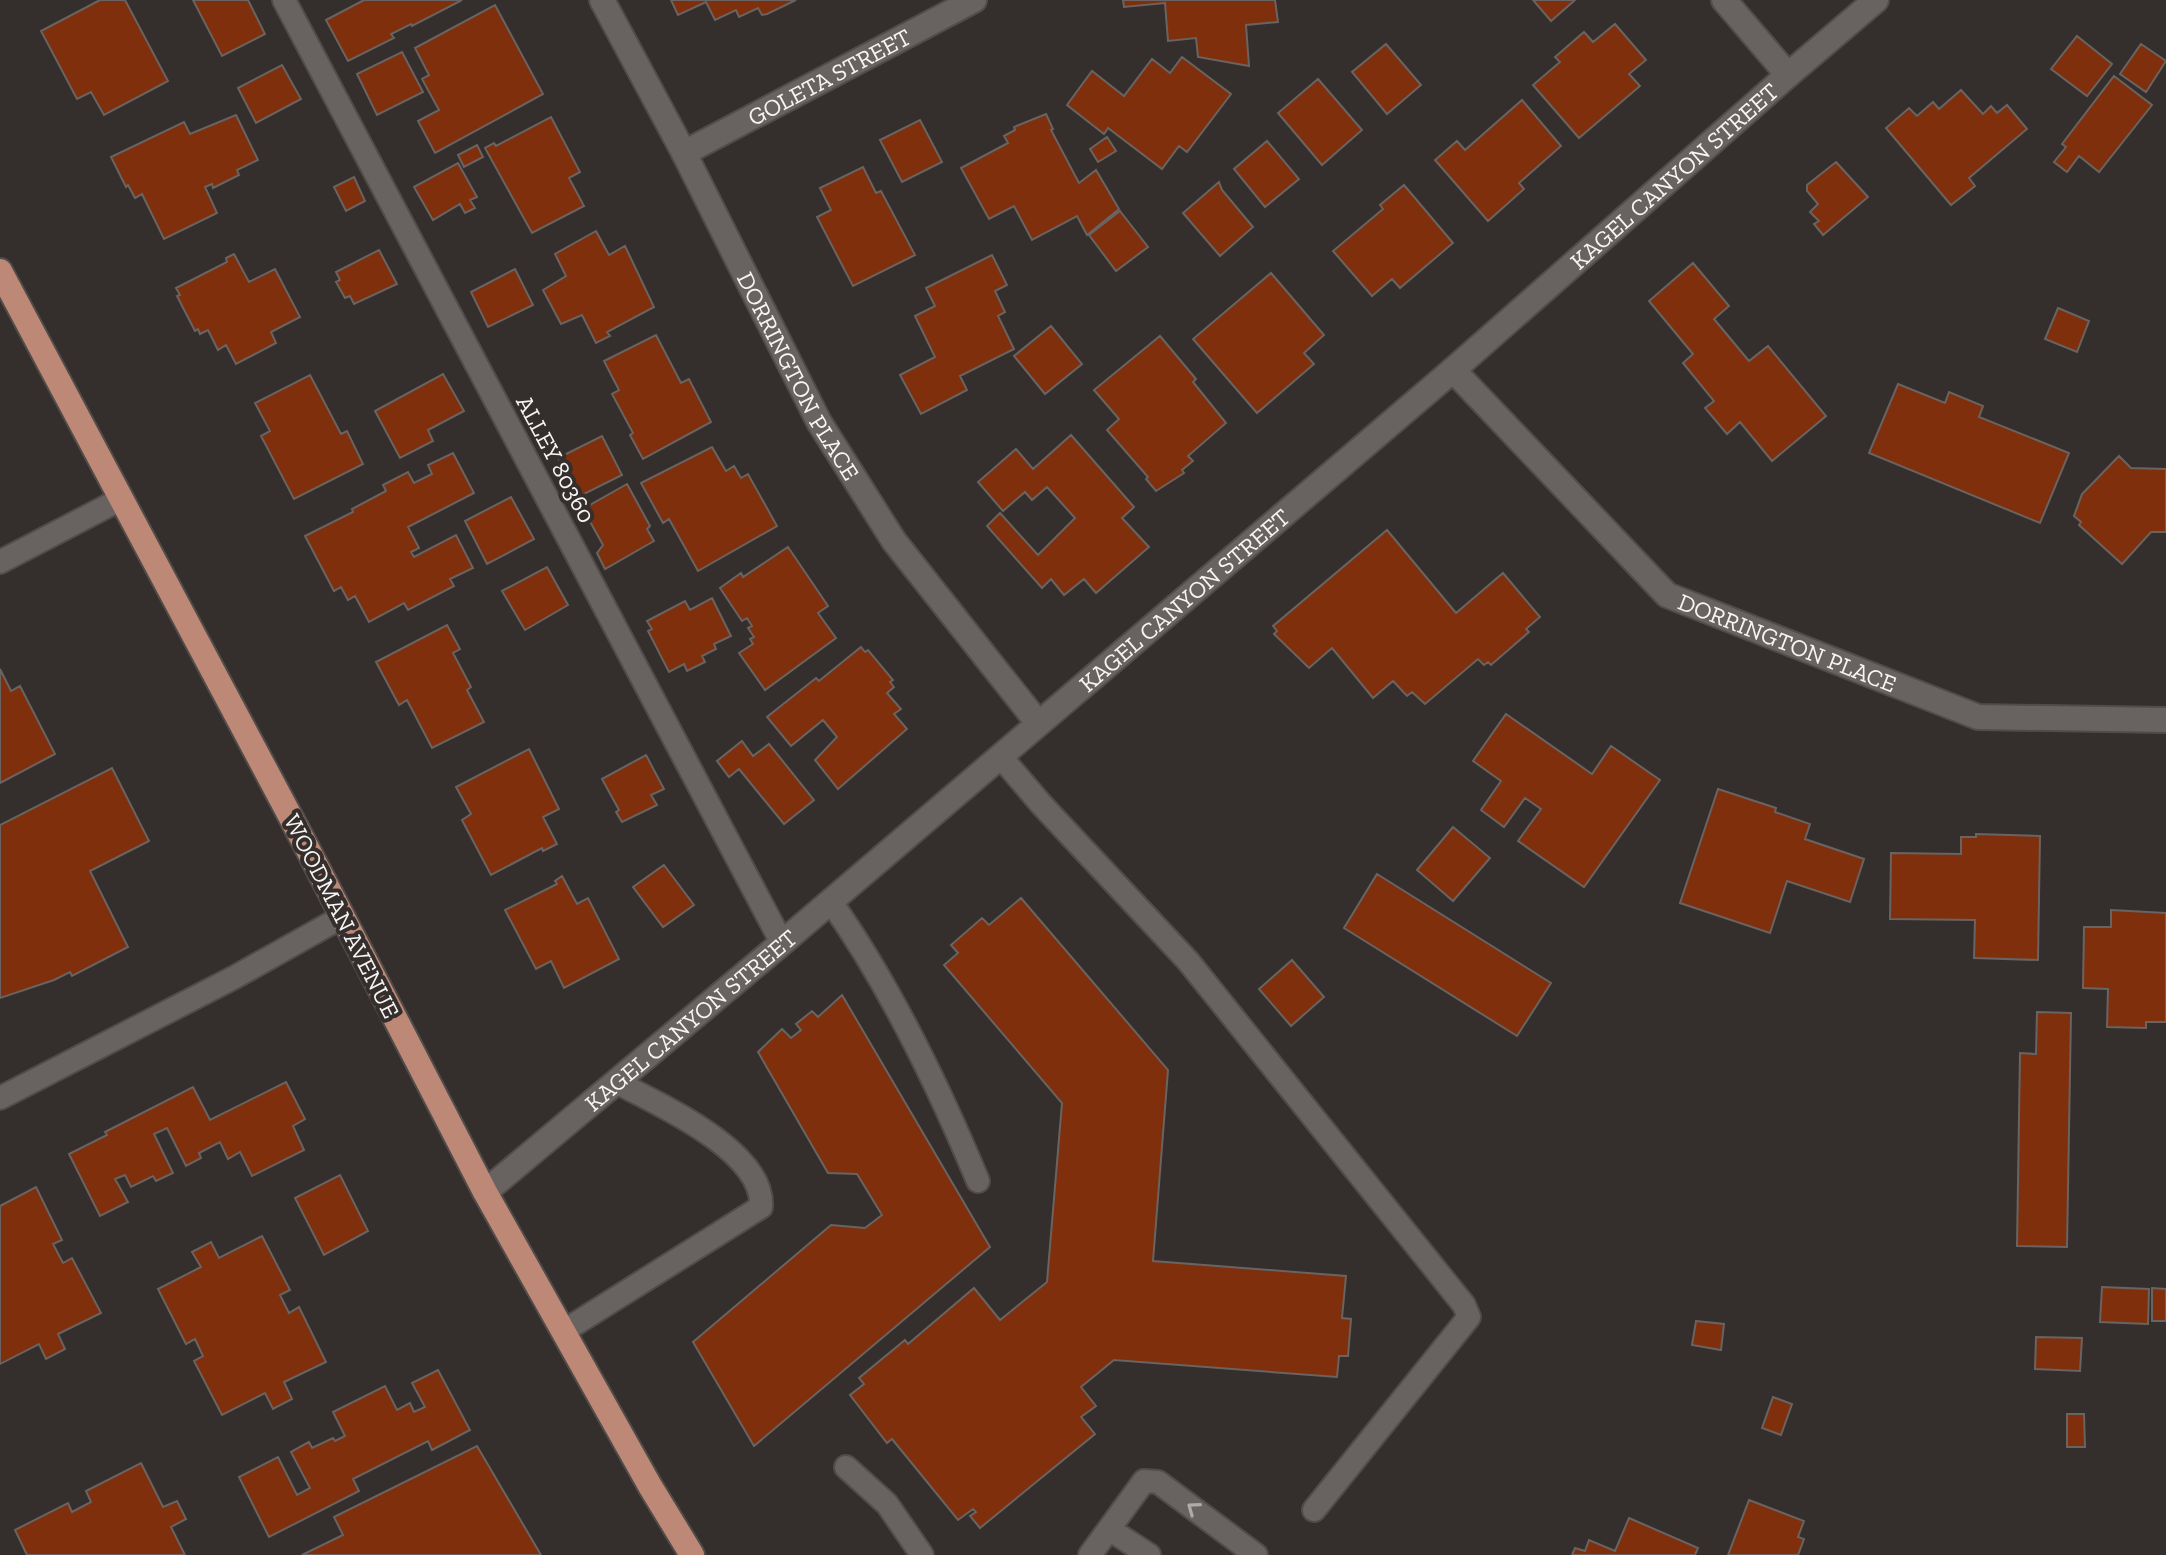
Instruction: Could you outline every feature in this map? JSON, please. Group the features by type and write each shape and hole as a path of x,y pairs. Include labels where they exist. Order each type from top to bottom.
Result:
{"main road":[{"name":"WOODMAN AVENUE","path":"0,271 485,1192 687,1553"}],"street":[{"name":"DORRINGTON PLACE","path":"602,0 684,153 819,422 894,541 1038,723"},
{"name":"GOLETA STREET","path":"684,153 974,0"},
{"path":"1724,0 1788,75"},
{"name":"KAGEL CANYON STREET","path":"485,1192 831,902 1453,370 1876,0"},
{"name":"DORRINGTON PLACE","path":"1453,370 1667,595 1978,717 2166,720"}],"lane":[{"name":"ALLEY 80360","path":"284,0 782,943"},
{"path":"0,562 121,499"},
{"path":"1001,757 1188,961 1464,1305 1469,1317 1314,1510"},
{"path":"831,902 864,950 952,1119 978,1181"},
{"path":"0,1098 235,977 342,917"},
{"path":"564,1331 761,1207 762,1195 740,1159 692,1121 616,1082"},
{"path":"846,1467 887,1504 922,1555"},
{"path":"1090,1555 1144,1481 1158,1482 1256,1555"},
{"path":"1109,1529 1149,1555"}],"building":[{"path":"100,0 125,0 168,81 104,115 91,92 77,99 41,31"},
{"path":"193,0 248,0 265,34 222,56"},
{"path":"364,0 462,0 391,34 394,38 348,61 326,20"},
{"path":"671,0 796,0 767,14 762,15 758,8 739,17 736,10 715,20 706,2 678,15"},
{"path":"1123,0 1275,0 1278,22 1246,25 1249,66 1198,57 1196,38 1168,41 1165,3 1124,7"},
{"path":"1533,0 1575,0 1551,21"},
{"path":"495,5 543,94 435,153 418,121 439,110 422,79 429,75 415,48"},
{"path":"1615,24 1646,60 1629,74 1640,86 1579,138 1533,85 1560,62 1555,57 1584,32 1593,42"},
{"path":"2077,36 2112,64 2087,96 2051,69"},
{"path":"1386,44 1421,85 1387,114 1352,72"},
{"path":"2141,44 2166,61 2146,92 2120,74"},
{"path":"402,52 423,92 377,115 357,74"},
{"path":"1182,57 1231,94 1187,152 1179,146 1162,169 1108,128 1104,134 1067,105 1092,71 1124,96 1152,59 1170,73"},
{"path":"282,65 301,99 256,123 238,88"},
{"path":"2114,76 2152,105 2099,172 2079,156 2067,172 2054,162 2066,147 2062,144"},
{"path":"1318,79 1362,130 1322,165 1278,113"},
{"path":"1961,90 1983,114 1991,106 1997,113 2007,105 2027,129 1969,178 1975,186 1951,205 1886,128 1909,108 1917,116 1933,102 1939,109"},
{"path":"1522,100 1561,146 1519,183 1524,189 1488,221 1435,160 1457,141 1465,150"},
{"path":"1046,114 1079,183 1096,170 1119,209 1087,235 1077,216 1032,240 1014,206 989,219 961,168 1008,143 1004,136 1015,130 1014,127"},
{"path":"236,115 258,160 237,170 239,175 213,188 212,184 205,187 217,213 164,239 142,194 135,198 111,157 184,122 190,134"},
{"path":"551,117 580,172 569,178 584,206 532,233 485,148 494,143 496,146"},
{"path":"920,120 942,162 902,182 880,140"},
{"path":"1107,137 1116,151 1098,162 1090,149"},
{"path":"1267,141 1299,179 1265,207 1234,169"},
{"path":"477,145 483,157 464,167 458,155"},
{"path":"1836,162 1868,197 1823,235 1814,224 1819,221 1810,212 1818,204 1807,191 1807,185"},
{"path":"458,163 477,197 470,200 475,208 465,213 460,204 433,220 414,187"},
{"path":"863,167 876,193 881,191 915,255 853,286 817,217 831,210 820,188"},
{"path":"354,177 365,201 346,211 334,187"},
{"path":"1219,182 1222,190 1253,227 1220,256 1183,213"},
{"path":"1404,185 1453,243 1400,288 1392,279 1372,296 1333,251 1383,209 1380,205"},
{"path":"1120,211 1148,247 1116,271 1089,235"},
{"path":"596,231 609,255 625,246 654,307 607,332 610,336 596,343 582,315 561,324 543,290 566,276 555,254"},
{"path":"379,250 397,284 354,304 350,296 345,298 336,282 340,280 336,272"},
{"path":"234,254 249,282 275,269 300,317 271,332 276,343 236,364 226,345 218,350 208,330 200,334 198,329 195,331 176,288 227,262 226,258"},
{"path":"992,255 1007,285 995,291 1005,312 998,316 1014,349 960,376 967,390 921,414 900,375 935,357 915,316 935,306 926,288"},
{"path":"1693,263 1729,306 1714,319 1749,361 1768,346 1826,416 1772,461 1740,422 1727,434 1705,408 1714,401 1683,363 1693,354 1649,301"},
{"path":"515,269 533,305 488,327 471,292"},
{"path":"1271,273 1324,335 1304,353 1314,364 1257,413 1193,339"},
{"path":"2058,308 2089,321 2077,352 2045,339"},
{"path":"1051,326 1082,364 1045,394 1014,356"},
{"path":"656,335 681,383 689,379 711,422 643,459 612,394 619,390 604,361"},
{"path":"1160,336 1196,379 1193,382 1226,423 1188,456 1193,461 1182,470 1184,473 1156,491 1146,479 1148,477 1107,430 1119,419 1094,390"},
{"path":"443,374 464,411 428,430 433,441 400,458 375,411"},
{"path":"310,375 341,434 347,431 363,464 294,499 261,436 270,431 255,403"},
{"path":"1898,384 1945,403 1949,392 1983,406 1979,417 2069,453 2040,523 1869,453"},
{"path":"1071,435 1134,507 1122,518 1149,547 1096,593 1084,579 1064,595 1051,579 1042,588 987,526 1000,513 1038,555 1075,518 1047,487 1032,500 1025,492 1003,511 978,482 1016,449 1033,469"},
{"path":"602,436 622,475 578,497 558,458"},
{"path":"712,447 726,471 734,466 741,478 748,474 777,526 698,571 669,519 663,523 641,483"},
{"path":"453,453 474,493 408,527 419,548 411,552 414,557 456,535 473,568 450,579 454,586 408,610 404,603 369,622 355,596 348,600 341,587 334,591 305,536 353,512 352,509 386,491 383,485 408,472 414,483 432,474 428,465"},
{"path":"2119,456 2131,468 2166,469 2166,532 2151,532 2122,564 2079,525 2081,522 2074,516 2082,494"},
{"path":"627,484 650,526 647,529 654,541 605,569 597,553 603,545 583,509"},
{"path":"511,497 534,539 487,564 465,521"},
{"path":"1387,530 1456,613 1503,573 1540,617 1526,629 1529,632 1491,665 1488,662 1484,665 1478,659 1425,704 1412,692 1407,696 1393,681 1373,698 1332,648 1309,668 1274,634 1277,631 1273,626"},
{"path":"788,547 828,606 818,613 836,638 765,690 739,653 753,644 750,639 754,637 748,628 752,626 747,618 742,621 720,588 741,573 743,577"},
{"path":"547,567 568,605 525,630 502,591"},
{"path":"712,598 731,636 714,644 716,649 702,656 705,662 687,671 684,664 669,672 648,631 652,629 647,621 685,601 690,610"},
{"path":"447,625 460,649 453,653 471,687 467,690 484,722 432,748 407,700 399,705 376,662"},
{"path":"861,647 865,652 868,650 893,680 890,682 894,687 887,693 901,709 894,714 907,729 838,789 815,760 837,737 823,720 791,746 767,717"},
{"path":"0,669 11,691 20,686 55,754 0,783"},
{"path":"1506,714 1592,774 1611,746 1660,780 1584,887 1518,841 1541,809 1525,798 1504,827 1481,810 1501,781 1473,761"},
{"path":"742,741 753,756 769,744 814,800 784,824 739,769 729,777 717,761"},
{"path":"529,749 559,809 543,817 557,844 543,851 542,848 491,875 462,820 471,814 456,787"},
{"path":"646,755 664,789 651,795 657,805 622,822 602,779"},
{"path":"112,768 149,841 90,871 128,947 72,976 70,972 0,998 0,825"},
{"path":"1718,789 1776,808 1775,812 1810,824 1805,839 1864,859 1850,902 1787,881 1770,933 1680,903"},
{"path":"1453,827 1490,858 1453,901 1417,870"},
{"path":"1976,834 2040,836 2038,960 1974,958 1975,920 1890,919 1891,853 1961,854 1961,837 1976,837"},
{"path":"664,865 694,905 663,927 633,887"},
{"path":"1377,874 1551,983 1517,1036 1344,928"},
{"path":"562,876 577,904 588,898 619,959 564,988 551,961 536,969 505,910 557,884 555,881"},
{"path":"1021,898 1168,1070 1153,1261 1346,1276 1342,1318 1351,1319 1348,1356 1339,1356 1337,1377 1114,1360 1081,1387 1096,1406 1081,1417 1095,1434 980,1528 970,1516 976,1512 973,1509 958,1520 892,1439 887,1443 850,1395 864,1384 859,1378 905,1340 908,1344 974,1288 1000,1320 1047,1282 1062,1103 944,965 958,953 951,945 982,918 989,925"},
{"path":"2111,910 2166,913 2166,1022 2146,1022 2146,1028 2107,1027 2108,989 2083,988 2084,927 2111,927"},
{"path":"1292,960 1324,997 1291,1026 1259,989"},
{"path":"842,995 990,1247 754,1446 693,1342 831,1225 865,1228 882,1215 857,1174 828,1173 758,1052 782,1029 791,1038 801,1030 796,1024 812,1011 818,1017"},
{"path":"2037,1012 2071,1013 2067,1247 2017,1246 2020,1053 2036,1054"},
{"path":"286,1082 305,1119 293,1126 304,1150 252,1176 240,1152 228,1159 220,1142 199,1153 201,1158 186,1166 167,1128 154,1134 173,1173 156,1181 153,1176 131,1187 125,1175 115,1179 128,1202 100,1216 69,1154 193,1087 210,1120"},
{"path":"340,1175 368,1231 324,1255 295,1198"},
{"path":"36,1187 62,1240 53,1244 63,1263 72,1258 101,1313 58,1334 65,1349 46,1359 39,1344 0,1364 0,1206"},
{"path":"262,1236 290,1290 280,1295 289,1313 299,1307 326,1362 284,1382 292,1399 273,1409 265,1393 222,1415 194,1361 203,1356 195,1339 186,1344 158,1289 201,1267 192,1252 211,1242 219,1258"},
{"path":"2102,1287 2149,1289 2148,1324 2100,1322"},
{"path":"2152,1288 2166,1289 2166,1321 2152,1321"},
{"path":"1696,1321 1724,1324 1721,1350 1692,1345"},
{"path":"2036,1337 2082,1338 2080,1371 2035,1369"},
{"path":"438,1370 470,1430 432,1450 428,1441 353,1479 359,1491 269,1537 239,1477 278,1457 297,1495 310,1488 291,1452 309,1442 312,1448 345,1436 333,1412 385,1386 397,1410 410,1403 414,1412 425,1407 412,1383"},
{"path":"1773,1397 1792,1404 1781,1435 1762,1428"},
{"path":"2067,1414 2084,1414 2085,1447 2067,1447"},
{"path":"477,1446 541,1555 302,1555 343,1535 334,1517"},
{"path":"141,1463 163,1507 177,1501 186,1519 171,1527 185,1555 27,1555 15,1530 68,1503 72,1512 91,1502 86,1491"},
{"path":"1749,1500 1804,1521 1798,1537 1804,1539 1798,1555 1728,1555"},
{"path":"1629,1518 1698,1548 1695,1555 1572,1555 1575,1548 1585,1551 1589,1540 1615,1551"}]}
